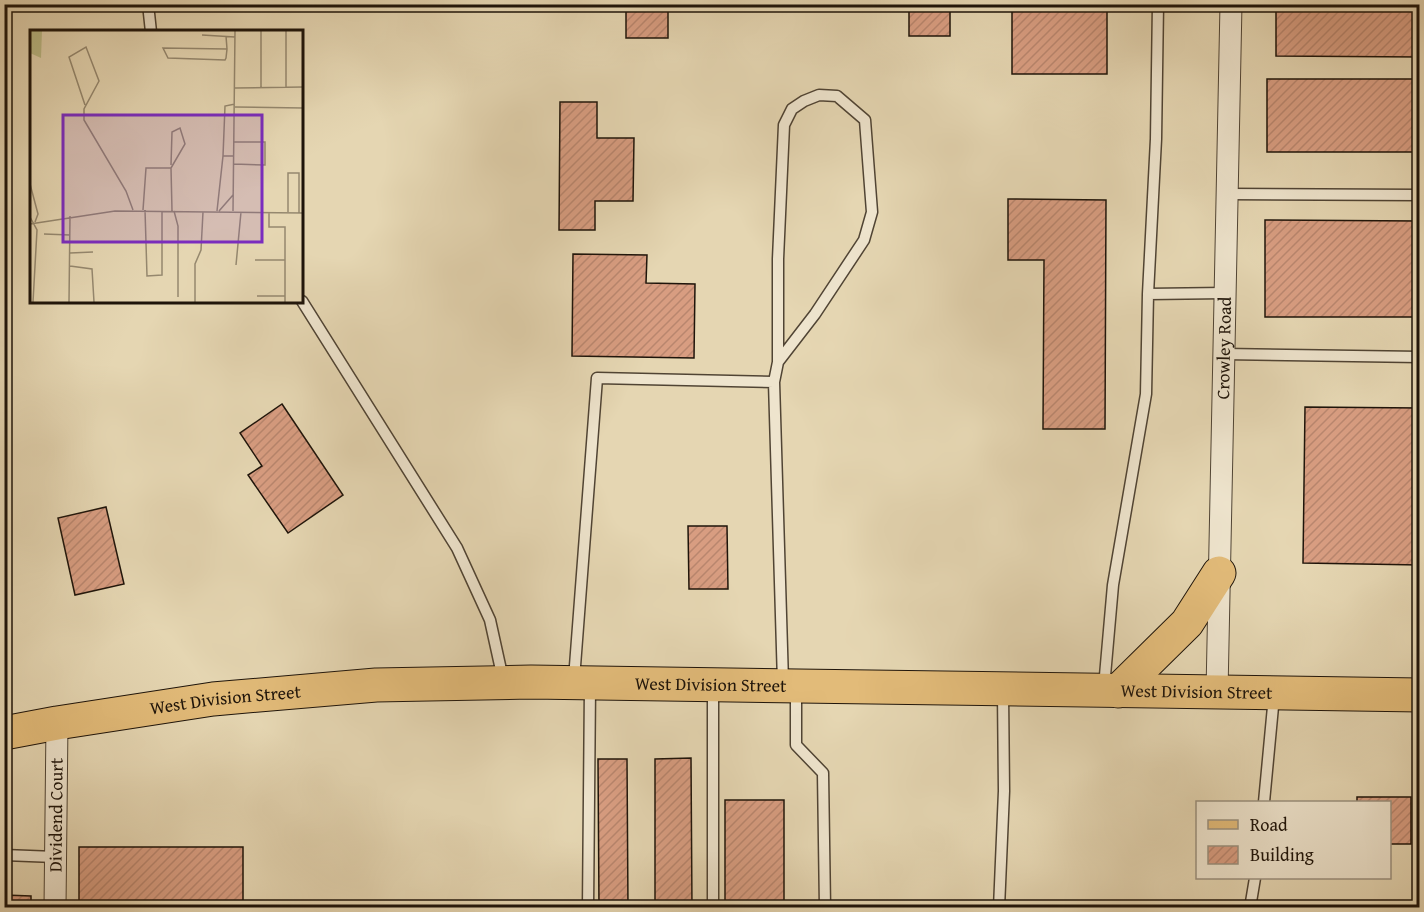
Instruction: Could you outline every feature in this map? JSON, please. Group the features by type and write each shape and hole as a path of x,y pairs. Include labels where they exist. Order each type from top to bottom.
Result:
{"main road":[{"path":"1111,690 1187,623 1219,573"},
{"name":"West Division Street","path":"4,732 225,698 376,685 582,683 1419,695"}],"street":[{"name":"Crowley Road","path":"1217,692 1231,4"},
{"name":"Dividend Court","path":"55,908 57,723"}],"lane":[{"path":"148,4 151,30"},
{"path":"1111,690 1113,585 1146,394 1148,294 1156,139 1158,4"},
{"path":"778,362 864,240 872,212 865,120 837,96 819,95 804,101 792,109 784,125 778,259 778,362 774,382 790,686 796,745 823,773 825,908"},
{"path":"1227,194 1419,195"},
{"path":"1148,294 1225,293"},
{"path":"303,303 456,548 490,620 503,683"},
{"path":"1224,354 1419,357"},
{"path":"588,908 582,683 597,378 774,382"},
{"path":"713,685 713,908"},
{"path":"999,908 1004,791 1003,689"},
{"path":"1264,801 1274,692"},
{"path":"4,855 55,857"},
{"path":"1250,908 1255,879"}],"building":[{"path":"1012,4 1107,4 1107,74 1012,74"},
{"path":"1276,4 1420,4 1420,57 1276,56"},
{"path":"909,8 950,9 950,36 909,36"},
{"path":"626,10 668,10 668,38 626,38"},
{"path":"1267,79 1420,79 1420,152 1267,152"},
{"path":"560,102 597,102 597,138 634,138 633,201 595,201 595,230 559,230"},
{"path":"1008,199 1106,200 1105,429 1043,429 1044,260 1008,260"},
{"path":"1265,220 1419,221 1418,317 1265,317"},
{"path":"573,254 647,255 646,283 695,284 694,358 572,356"},
{"path":"282,404 343,495 288,533 248,475 262,466 240,433"},
{"path":"1305,407 1420,408 1420,565 1303,563"},
{"path":"106,507 124,584 75,595 58,518"},
{"path":"688,526 727,526 728,589 689,589"},
{"path":"691,758 692,908 655,908 655,759"},
{"path":"598,759 627,759 628,908 599,908"},
{"path":"1357,797 1411,797 1411,844 1391,844 1391,801 1357,801"},
{"path":"725,800 784,800 784,908 725,908"},
{"path":"79,847 243,847 243,908 79,908"},
{"path":"4,895 31,896 31,908 4,908"}]}
